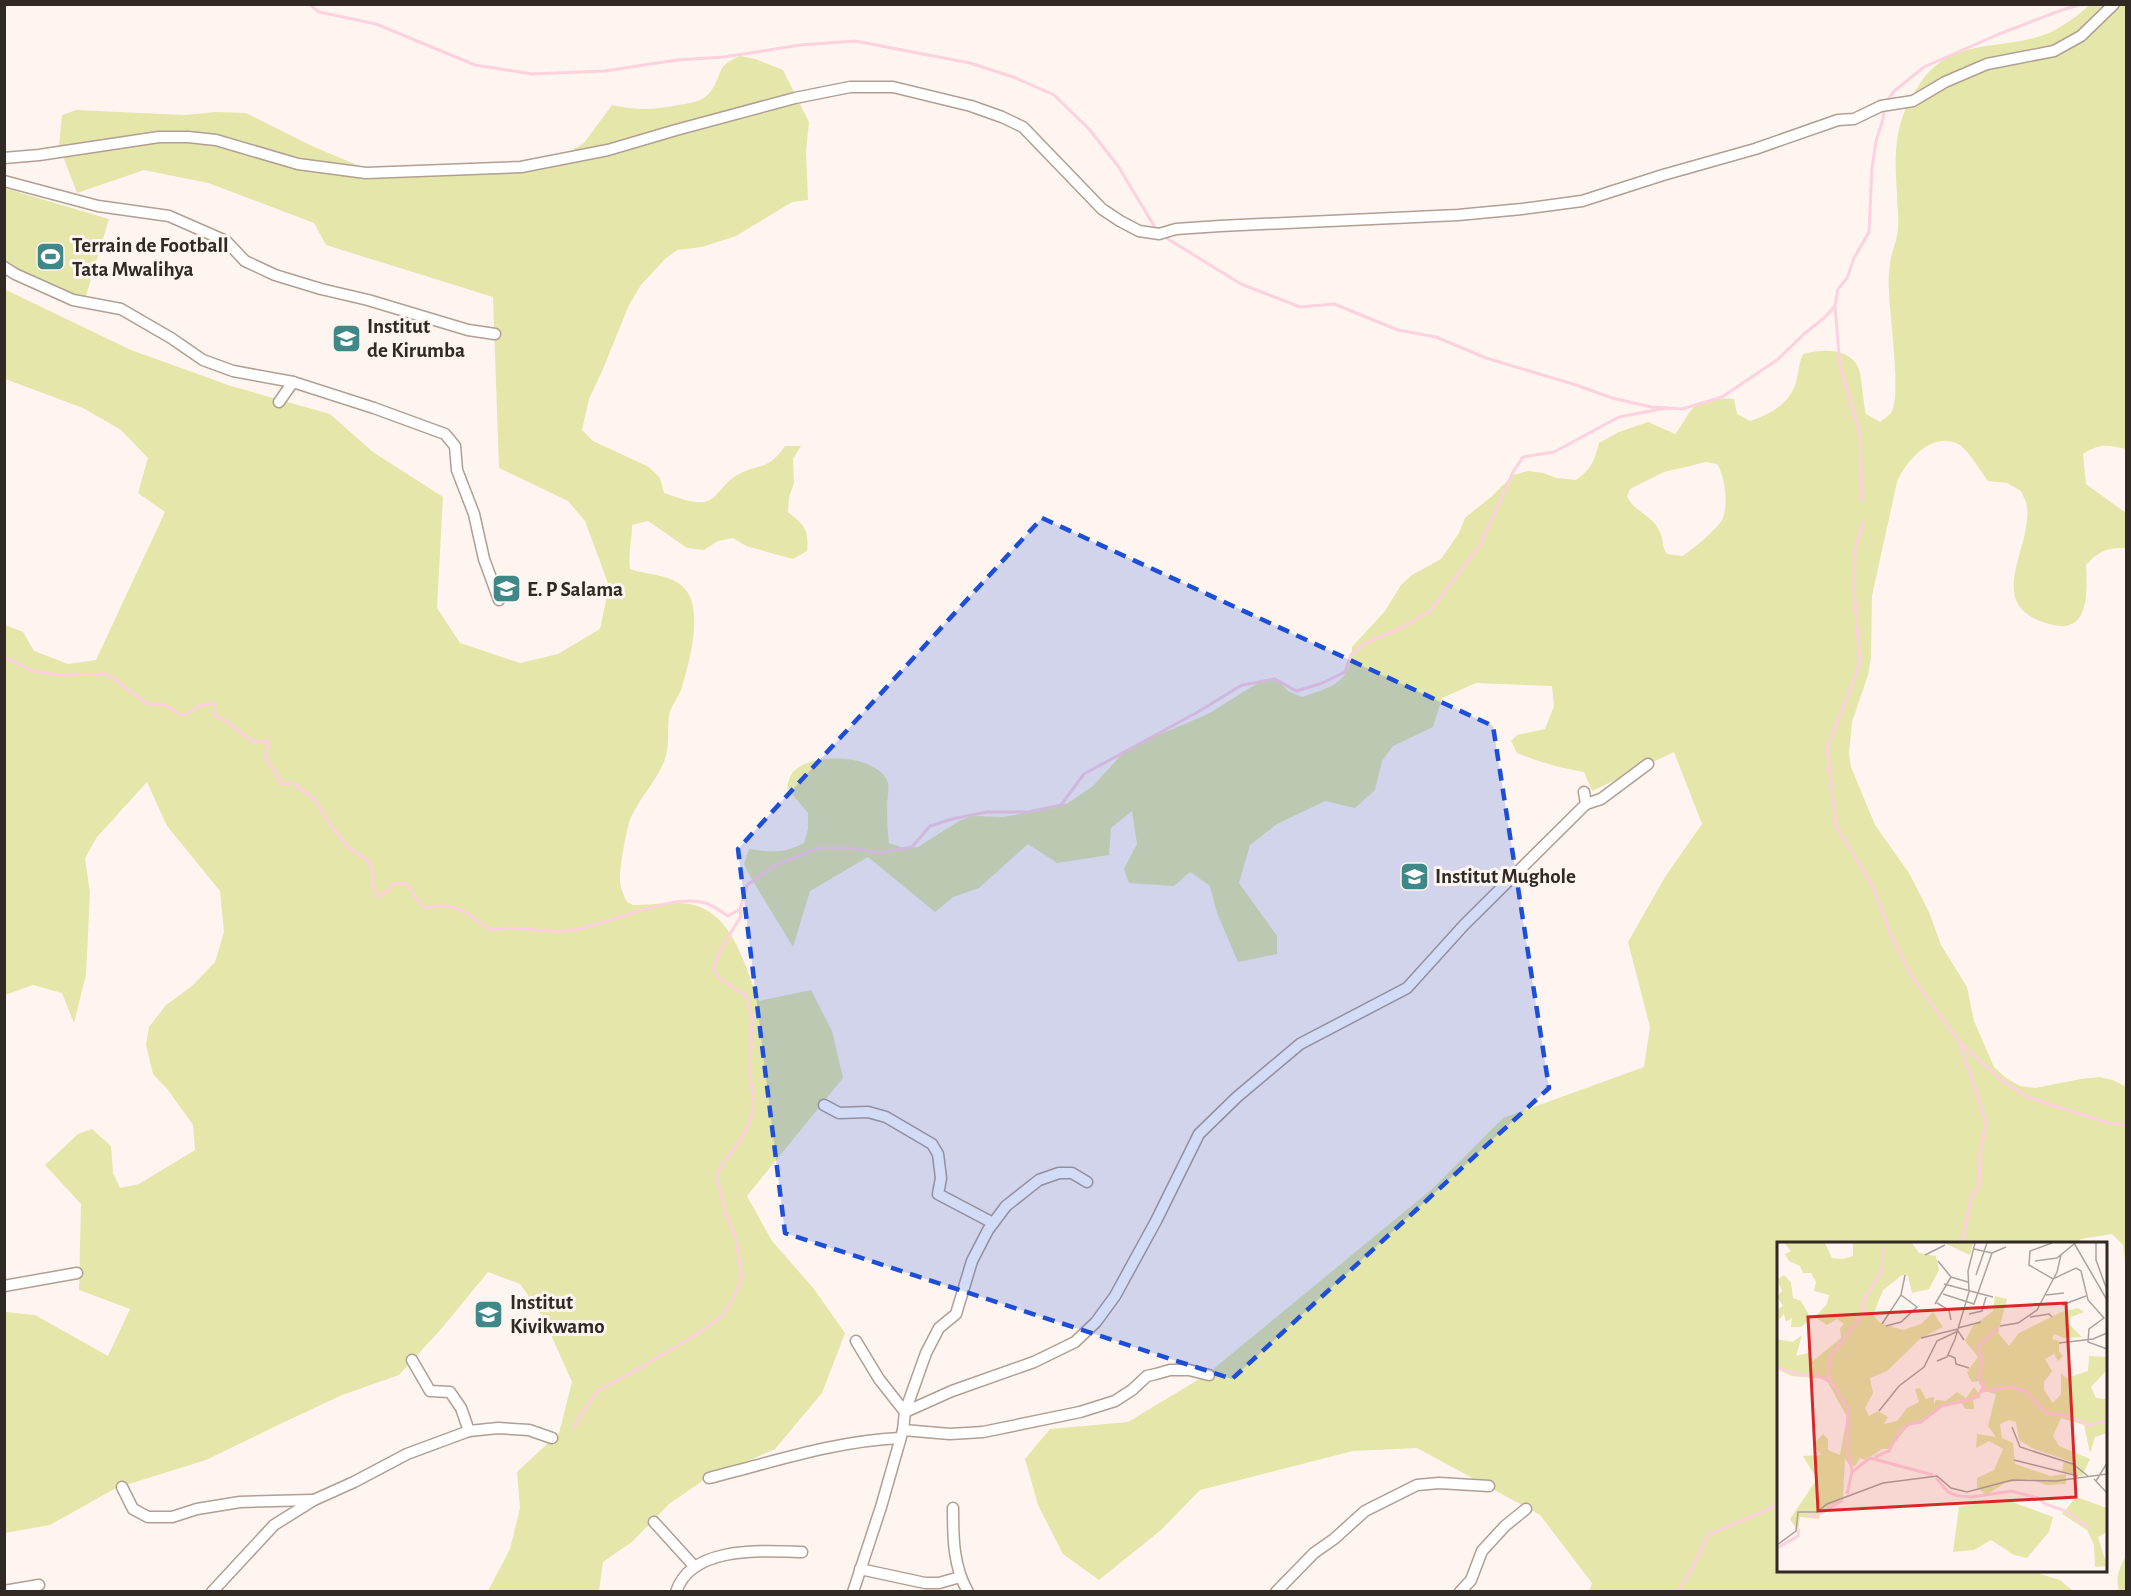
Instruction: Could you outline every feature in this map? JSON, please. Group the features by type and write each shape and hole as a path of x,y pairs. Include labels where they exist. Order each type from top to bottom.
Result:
{"street":[{"path":"4,158 159,137 188,137 216,140 298,164 366,173 521,167 608,150 795,98 850,87 893,87 971,106 1023,127 1102,209 1139,231 1159,234 1176,229 1267,223 1458,215 1582,201 1755,149 1838,120 1854,120 1884,106 1913,101 1945,82 1987,64 2054,51 2081,36 2114,4"},
{"path":"4,181 98,206 169,216 226,241 245,261 275,274 321,290 368,300 468,330 495,334"},
{"path":"4,267 73,300 121,309 203,360 233,371 293,382 445,434 455,446 457,470 474,514 484,559 499,600"},
{"path":"279,402 293,382"},
{"path":"905,1412 952,1390 1034,1362 1075,1342 1096,1322 1115,1296 1156,1221 1199,1134 1237,1097 1300,1044 1407,988 1585,798 1601,800 1648,764"},
{"path":"824,1105 839,1113 868,1112 886,1117 932,1144 938,1154 941,1178 938,1194 993,1223"},
{"path":"853,1592 881,1507 905,1412 926,1353 939,1328 956,1314 972,1261 993,1223 1006,1206 1039,1180 1059,1173 1072,1173 1087,1182"},
{"path":"4,1286 77,1273"},
{"path":"856,1341 879,1379 905,1412"},
{"path":"412,1360 430,1391 450,1392 461,1408 470,1431"},
{"path":"709,1478 821,1448 867,1439 901,1434 983,1432 1080,1412 1115,1401 1147,1376 1163,1372 1189,1370 1209,1375"},
{"path":"212,1592 274,1525 314,1500 407,1454 470,1431 498,1428 529,1430 552,1438"},
{"path":"1276,1592 1314,1553 1334,1539 1365,1511 1417,1485 1449,1483 1489,1486"},
{"path":"122,1488 133,1509 148,1517 172,1517 197,1509 240,1502 314,1500"},
{"path":"953,1508 953,1536 960,1577 968,1592"},
{"path":"1460,1592 1471,1580 1482,1551 1505,1526 1526,1509"},
{"path":"654,1522 694,1566"},
{"path":"676,1592 684,1576 694,1566 711,1559 767,1551 802,1552"},
{"path":"860,1569 925,1583 939,1583 960,1577"},
{"path":"4,1591 39,1585"}],"highlighted area":[{"path":"1042,518 1493,726 1549,1088 1232,1379 785,1233 738,849"}],"green space":[{"path":"2090,5 2126,5 2126,449 2104,446 2083,454 2086,484 2126,513 2126,548 2104,551 2086,565 2087,585 2084,607 2074,623 2065,626 2053,625 2031,617 2019,605 2014,592 2015,576 2027,524 2027,506 2021,491 2007,483 1988,481 1970,455 1958,444 1948,441 1939,442 1921,450 1907,465 1897,482 1872,596 1871,658 1868,675 1852,722 1849,753 1851,767 1875,825 1909,873 1929,912 1941,945 1967,987 1974,1021 1994,1067 2006,1078 2020,1086 2035,1088 2099,1077 2113,1080 2126,1087 2126,1268 2123,1245 2112,1234 2081,1239 2077,1242 1777,1242 1777,1572 2034,1572 2060,1580 2073,1591 1589,1591 1592,1583 1540,1515 1417,1448 1353,1451 1200,1490 1161,1530 1099,1580 1063,1554 1038,1505 1025,1459 1050,1429 1128,1422 1206,1375 1432,1189 1503,1118 1644,1067 1650,1027 1628,942 1665,877 1702,824 1674,752 1592,791 1584,772 1566,769 1517,753 1511,741 1517,735 1545,729 1554,706 1552,686 1476,683 1442,698 1433,727 1393,746 1382,761 1375,790 1355,808 1325,801 1277,824 1250,845 1239,883 1277,936 1277,954 1238,962 1217,913 1210,886 1190,872 1174,886 1129,883 1124,869 1137,844 1132,811 1111,828 1109,855 1057,863 1028,844 979,888 953,897 935,912 868,857 810,891 793,947 744,864 749,849 777,851 804,843 808,829 808,813 787,788 791,775 799,767 825,759 857,761 882,773 888,783 889,843 903,848 918,847 959,821 972,816 1003,817 1050,809 1068,803 1093,786 1123,753 1149,739 1208,714 1261,681 1278,680 1288,691 1302,697 1338,682 1348,669 1352,647 1385,611 1401,585 1412,575 1441,559 1459,533 1465,518 1513,475 1528,471 1576,480 1591,464 1599,443 1619,432 1648,422 1675,434 1692,409 1706,401 1734,399 1737,414 1750,421 1757,419 1778,408 1789,397 1796,382 1803,354 1818,351 1834,351 1854,360 1859,371 1866,414 1880,422 1891,413 1894,404 1895,373 1889,274 1898,231 1896,150 1905,110 1921,82 1934,67 1948,57 1980,47 2032,39 2065,24","holes":["1706,462 1717,464 1725,491 1722,520 1710,534 1683,556 1667,554 1657,526 1634,506 1627,496 1630,489 1664,472"]},
{"path":"740,56 783,70 809,122 806,151 808,200 792,202 736,236 702,247 677,250 665,259 641,285 629,305 589,399 582,430 593,441 649,467 660,478 664,493 699,502 713,498 728,482 742,472 767,464 785,446 801,446 793,459 794,483 789,497 788,512 805,528 807,551 793,559 746,546 733,538 718,541 704,550 687,548 648,521 632,525 630,569 666,577 685,589 691,598 694,623 685,677 668,722 666,756 657,776 631,817 627,829 620,880 627,902 633,905 683,903 704,909 717,917 735,942 759,1001 811,990 832,1031 843,1078 747,1196 772,1241 814,1289 845,1333 822,1393 775,1449 704,1480 669,1504 633,1541 603,1562 599,1591 488,1591 510,1549 520,1508 517,1472 559,1433 572,1382 542,1315 520,1284 488,1272 442,1328 399,1375 342,1395 206,1460 116,1488 50,1525 5,1533 5,1312 35,1315 108,1356 130,1309 79,1290 81,1204 45,1165 78,1134 92,1129 111,1146 113,1173 120,1188 139,1184 195,1150 193,1125 168,1090 153,1074 146,1045 149,1027 166,1005 192,986 215,962 224,932 220,891 167,826 147,782 97,837 85,858 90,893 86,975 74,1023 62,993 33,985 5,995 5,625 23,632 34,651 68,664 96,660 165,512 138,493 148,458 121,430 83,408 5,379 4,289 131,350 231,386 330,414 373,452 443,497 437,608 460,643 520,663 558,654 600,629 609,586 585,521 568,501 499,468 493,297 326,245 314,223 208,183 144,170 77,193 59,146 62,115 76,110 184,115 216,112 246,113 312,146 371,171 505,165 571,151 584,143 612,105 649,109 699,101 711,91 723,67"},
{"name":"Terrain de Football Tata Mwalihya","path":"4,188 109,219 85,299 5,275"},
{"path":"2126,1556 2126,1591 2119,1591 2118,1573"}],"waterway":[{"path":"309,4 319,12 376,24 475,65 532,74 605,71 801,45 855,41 970,63 1016,78 1054,95 1089,129 1118,166 1156,229"},
{"path":"1886,103 1893,92 1924,67 1999,34 2082,4"},
{"path":"1862,501 1860,434 1840,366 1835,306 1838,289 1847,278 1854,258 1869,232 1872,168 1884,108"},
{"path":"1163,236 1241,284 1300,307 1334,304 1398,330 1436,337 1486,358 1612,398 1651,407 1682,409 1722,397 1777,360 1835,306"},
{"path":"4,657 32,671 61,675 107,674 147,704 164,705 183,716 199,706 214,703 215,716 229,723 253,742 269,741 265,757 282,784 293,783 315,800 331,826 349,848 369,862 373,873 373,888 378,897 394,883 407,884 417,900 426,908 453,907 468,914 490,930 509,928 564,931 580,929 676,902 693,901 708,904 728,916 740,909 747,885 774,866 818,848 851,848 879,853 912,847 930,826 952,819 987,812 1028,812 1061,805 1084,774 1196,713 1242,685 1275,679 1296,691 1320,684 1345,672 1351,655 1365,643 1399,629 1430,611 1480,545 1513,472 1523,457 1554,452 1619,417 1666,408"},
{"path":"1863,522 1855,551 1854,588 1860,664 1827,747 1836,826 1872,885 1891,935 1911,975 1959,1042 1999,1078 2027,1097 2108,1123 2126,1125"},
{"path":"573,1428 597,1391 645,1365 722,1316 742,1278 736,1239 726,1215 716,1175 740,1141 752,1117 753,1095 750,1075 752,1015 746,996 719,978 713,968 721,949 741,916 740,910"},
{"path":"1960,1044 1986,1122 1980,1154 1979,1186 1971,1197 1962,1242"},
{"path":"1677,1592 1688,1576 1708,1535 1771,1508 1777,1503"}],"place":[{"name":"Terrain de Football Tata Mwalihya","path":"51,257"},
{"name":"Institut de Kirumba","path":"346,338"},
{"name":"E. P Salama","path":"506,589"},
{"name":"Institut Mughole","path":"1414,876"},
{"name":"Institut Kivikwamo","path":"489,1314"}]}
